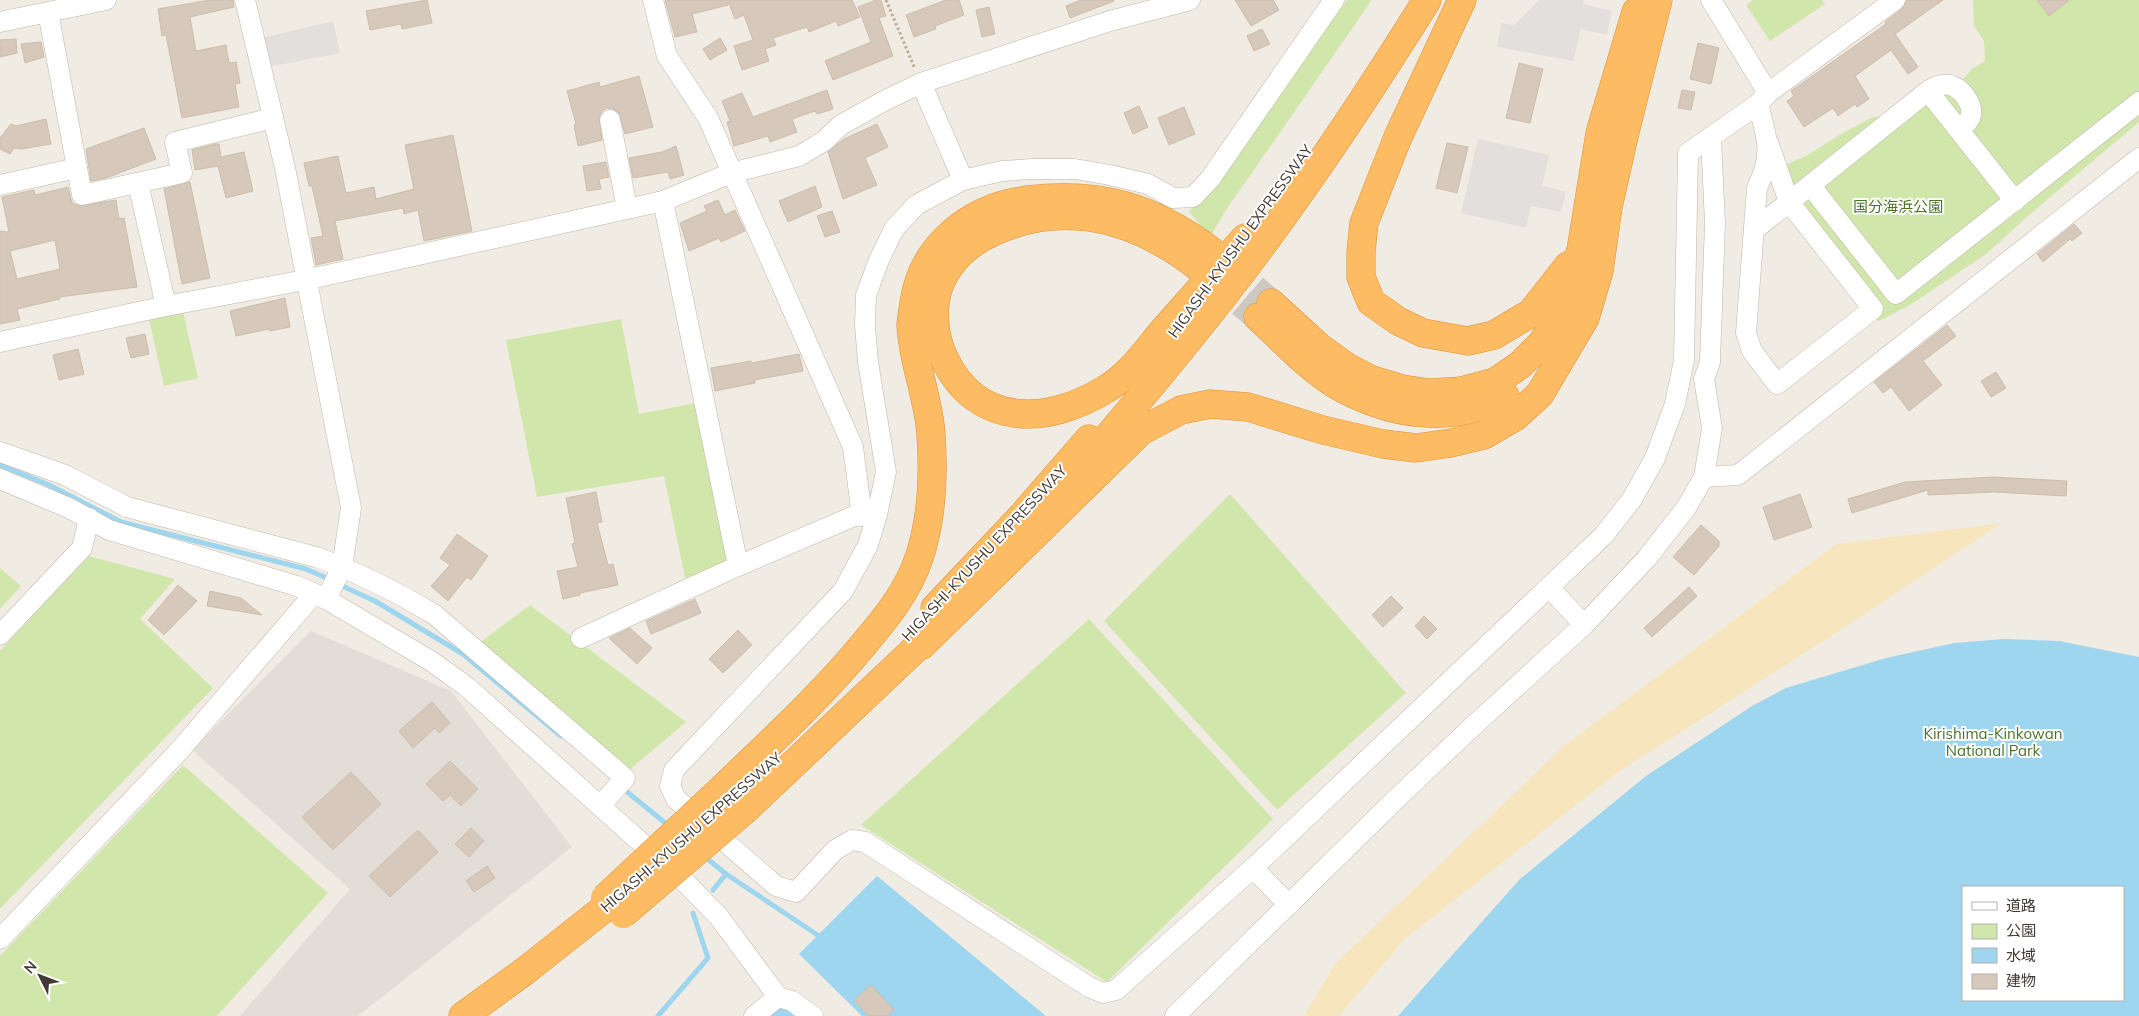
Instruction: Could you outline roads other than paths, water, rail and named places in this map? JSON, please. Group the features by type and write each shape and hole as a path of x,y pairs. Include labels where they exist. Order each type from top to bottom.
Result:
{"highway":[{"name":"HIGASHI-KYUSHU EXPRESSWAY","path":"486,1016 736,797 850,693 1022,516 1097,430 1250,233 1407,0"},
{"name":"HIGASHI-KYUSHU EXPRESSWAY","path":"736,797 921,646 1082,468 1200,324 1276,226 1379,77 1428,0"},
{"path":"1462,0 1398,137 1364,223 1361,276 1371,302 1398,321 1423,333 1468,342 1494,335 1531,313 1580,250"},
{"path":"1558,365 1526,381 1504,397 1466,410 1430,415 1407,411 1369,401 1334,383 1264,310 1347,367 1372,380 1411,390 1430,393 1461,392 1495,382 1520,365 1543,342 1560,310 1580,250 1600,133 1640,0"},
{"path":"921,646 1141,431 1181,410 1210,404 1248,407 1322,430 1383,444 1416,448 1451,443 1484,435 1515,417 1540,394 1585,318 1599,271 1612,189 1658,0"},
{"path":"736,797 893,609 918,560 929,521 933,478 931,432 911,325 916,284 932,252 973,217 998,206 1054,197 1112,201 1126,206 1186,232 1205,260 1172,248 1127,226 1107,220 1056,215 1029,218 986,235 964,250 949,267 939,288 935,310 936,331 940,349 958,381 976,399 1015,414 1032,416 1066,408 1108,389 1133,366 1250,233"},
{"name":"HIGASHI-KYUSHU EXPRESSWAY","path":"463,1016 525,972 613,905"}],"street":[{"path":"0,22 106,0"},
{"path":"0,939 178,752 320,596 342,567 351,508 305,280 285,168 245,0"},
{"path":"653,0 667,56 708,118 853,447 869,515 868,545 843,591 674,770 670,786 676,799 776,886 796,892 835,850 852,840 865,842 1089,987 1103,993 1116,990 1254,868 1604,535 1632,499 1655,458 1675,404 1684,360 1688,153 1895,0"},
{"path":"0,342 166,306 305,280 663,201 731,172 799,156 824,141 841,125 921,83 1110,21 1190,0"},
{"path":"869,515 886,472 868,362 865,326 866,294 879,260 894,229 916,205 963,180 1002,171 1075,169 1148,184 1173,198 1193,197 1210,179 1334,0"},
{"path":"1711,0 1763,99 1768,142 1789,202 1873,309 1777,384 1752,352 1746,333 1757,188 1763,175 1768,142"},
{"path":"48,12 82,195 182,173 175,142 273,118"},
{"path":"921,83 963,180"},
{"path":"1754,230 1928,90 2015,201"},
{"path":"1810,185 1896,294 2139,102"},
{"path":"610,120 627,208"},
{"path":"1175,1016 1472,727 1584,625 1647,558 1686,508 1704,478 1712,428 1704,379 1710,362 1715,222 1712,137"},
{"path":"1704,478 1738,475 2139,158"},
{"path":"0,185 77,168"},
{"path":"138,182 166,306"},
{"path":"663,201 738,566"},
{"path":"0,452 65,475 127,506 316,557 342,567 410,600 435,615 625,778 600,806"},
{"path":"0,479 89,518 109,530 278,580 320,596 431,661 467,687 684,881 719,917 778,997 792,1001 813,1016"},
{"path":"581,638 738,566 854,516 869,515"},
{"path":"0,635 82,548 89,518"},
{"path":"1549,588 1584,625"},
{"path":"1254,868 1289,905"},
{"path":"754,1016 778,997"}],"water":[{"name":"Kirishima-Kinkowan National Park","path":"2004,639 2059,641 2139,657 2139,1016 1398,1016 1520,879 1646,776 1752,706 1786,688 1886,658 1954,643"},
{"path":"877,876 1046,1016 862,1016 799,954"},
{"path":"780,1002 794,1016 764,1016"}],"waterway":[{"path":"0,465 49,485 121,522 306,569 331,580"},
{"path":"338,584 375,601 463,654 561,736"},
{"path":"621,787 669,826"},
{"path":"704,856 726,874 822,938"},
{"path":"713,890 726,874"},
{"path":"658,1016 708,958 693,913"}],"tunnel":[{"path":"1222,261 1271,303"},
{"path":"1209,276 1258,317"}],"park label":[{"name":"国分海浜公園","path":"1898,206"}]}
